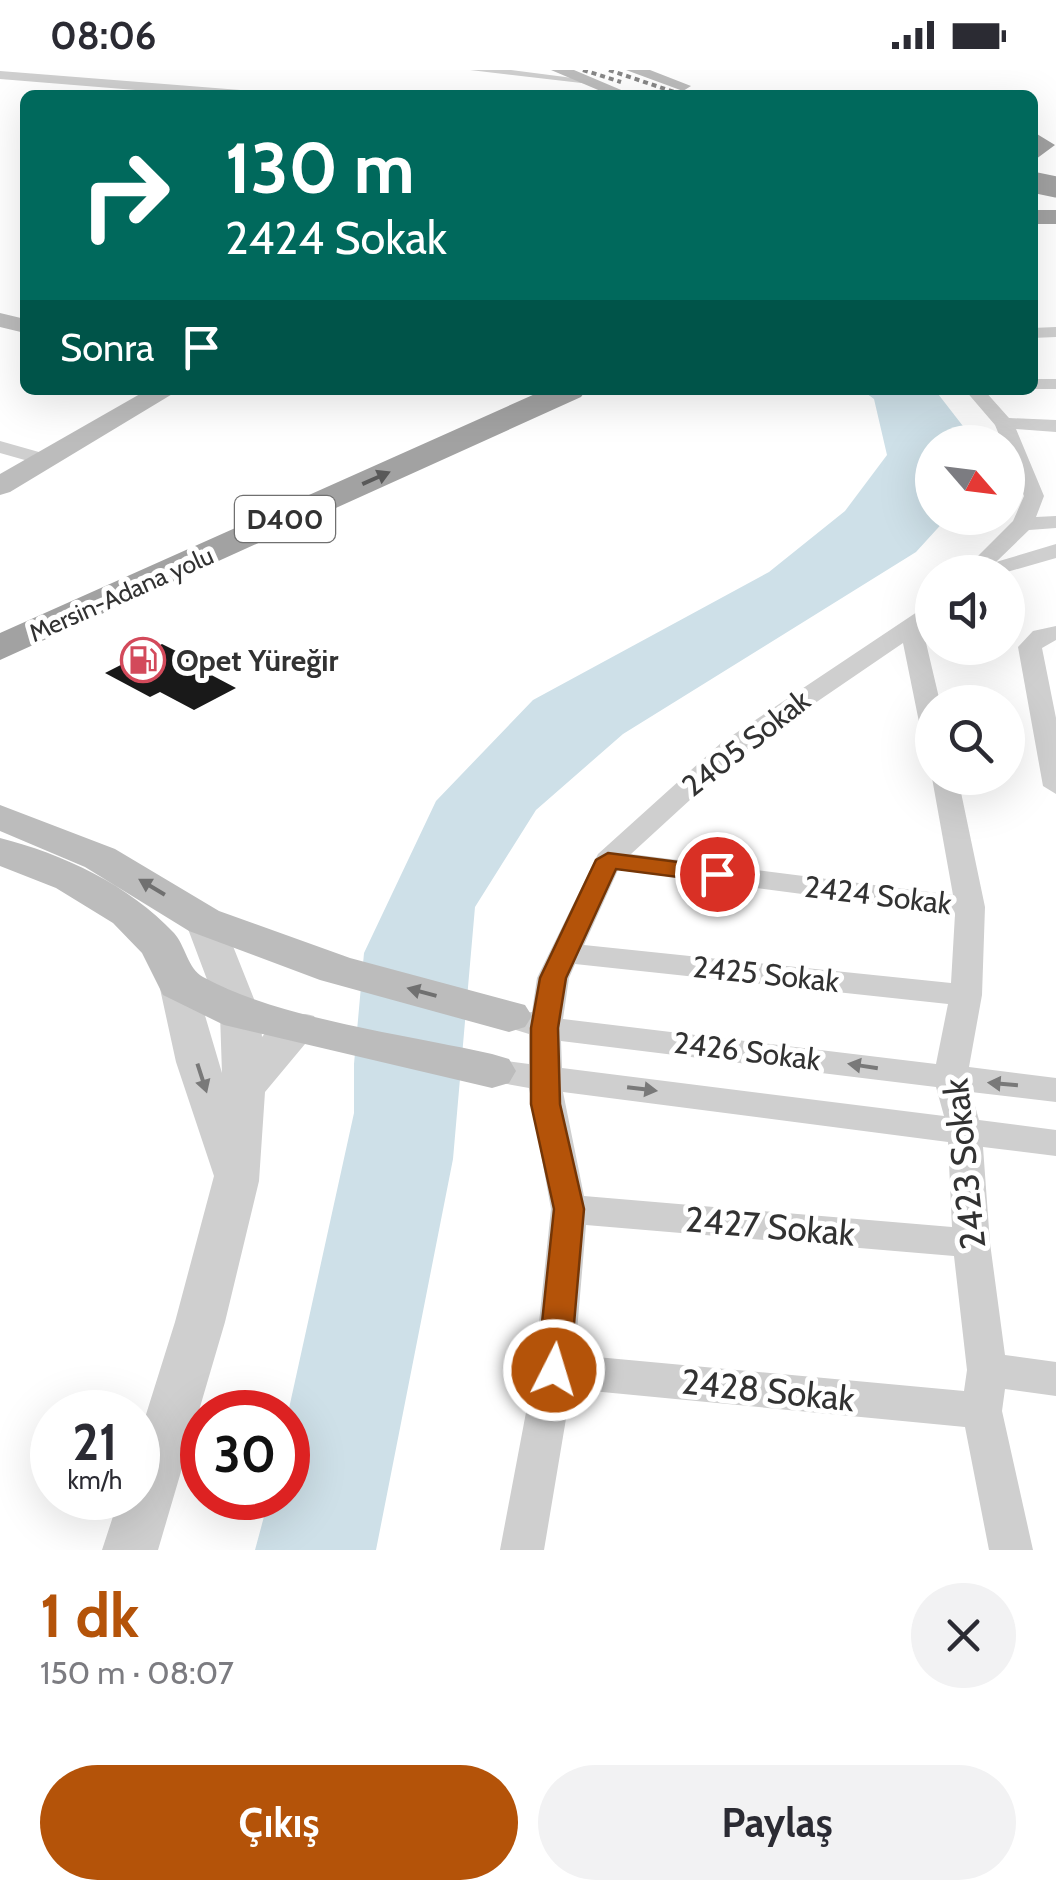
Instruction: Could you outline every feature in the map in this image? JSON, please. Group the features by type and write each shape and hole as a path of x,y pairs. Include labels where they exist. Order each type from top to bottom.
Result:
{"highway":[{"name":"D400","path":"0,618 498,395"},
{"name":"Mersin-Adana yolu","path":"0,648 559,395"}],"main road":[{"path":"559,70 612,90"},
{"path":"634,70 677,90 702,70"},
{"path":"0,486 157,395"},
{"path":"0,817 100,858 204,921 336,969 527,1022"},
{"path":"0,851 86,888 128,913 170,965 240,1014 492,1071"},
{"path":"170,965 183,926 204,921"}],"street":[{"path":"476,70 590,81"},
{"path":"0,75 190,90"},
{"path":"978,395 1004,424 1045,496 1025,521"},
{"path":"1004,424 1056,426"},
{"path":"0,447 46,460"},
{"path":"1025,524 1056,522"},
{"path":"991,555 1012,535"},
{"path":"1025,560 1056,551"},
{"name":"2405 Sokak","path":"522,1550 554,1370 569,1209 546,1104 545,1076 527,1022 553,978 608,860 730,749 915,623"},
{"path":"1056,633 1041,636 1030,647 1056,786"},
{"name":"2423 Sokak","path":"948,795 970,907 966,996 950,1080 966,1130 971,1243 987,1370 982,1411 1011,1550"},
{"name":"2424 Sokak","path":"608,860 970,907"},
{"path":"130,1550 200,1322 236,1181 244,1089 240,1014 204,921"},
{"name":"2425 Sokak","path":"565,953 966,996"},
{"path":"170,965 236,1181"},
{"name":"2426 Sokak","path":"527,1022 776,1053 950,1080 1056,1090"},
{"path":"244,1089 286,1034 311,1029"},
{"path":"492,1071 1056,1143"},
{"name":"2427 Sokak","path":"569,1209 971,1243"},
{"name":"2428 Sokak","path":"554,1370 982,1411"},
{"path":"987,1370 1056,1378"}],"shaded area":[{"path":"869,395 939,395 962,425 915,425 915,535 932,535 916,552 623,734 536,810 475,907 453,1159 376,1550 255,1550 263,1520 310,1520 310,1390 293,1390 354,1113 354,1064 364,953 436,801 533,700 769,572 845,511 887,455 874,399"}],"building":[{"path":"162,644 206,666 200,669 236,688 194,710 160,692 150,697 105,673"}],"railway":[{"path":"583,70 621,82"},
{"path":"609,70 668,90"}],"place":[{"name":"Opet Yüreğir","path":"143,660"}],"route":[{"path":"554,1370 569,1209 546,1104 544,1028 553,978 608,860 717,874"}]}
